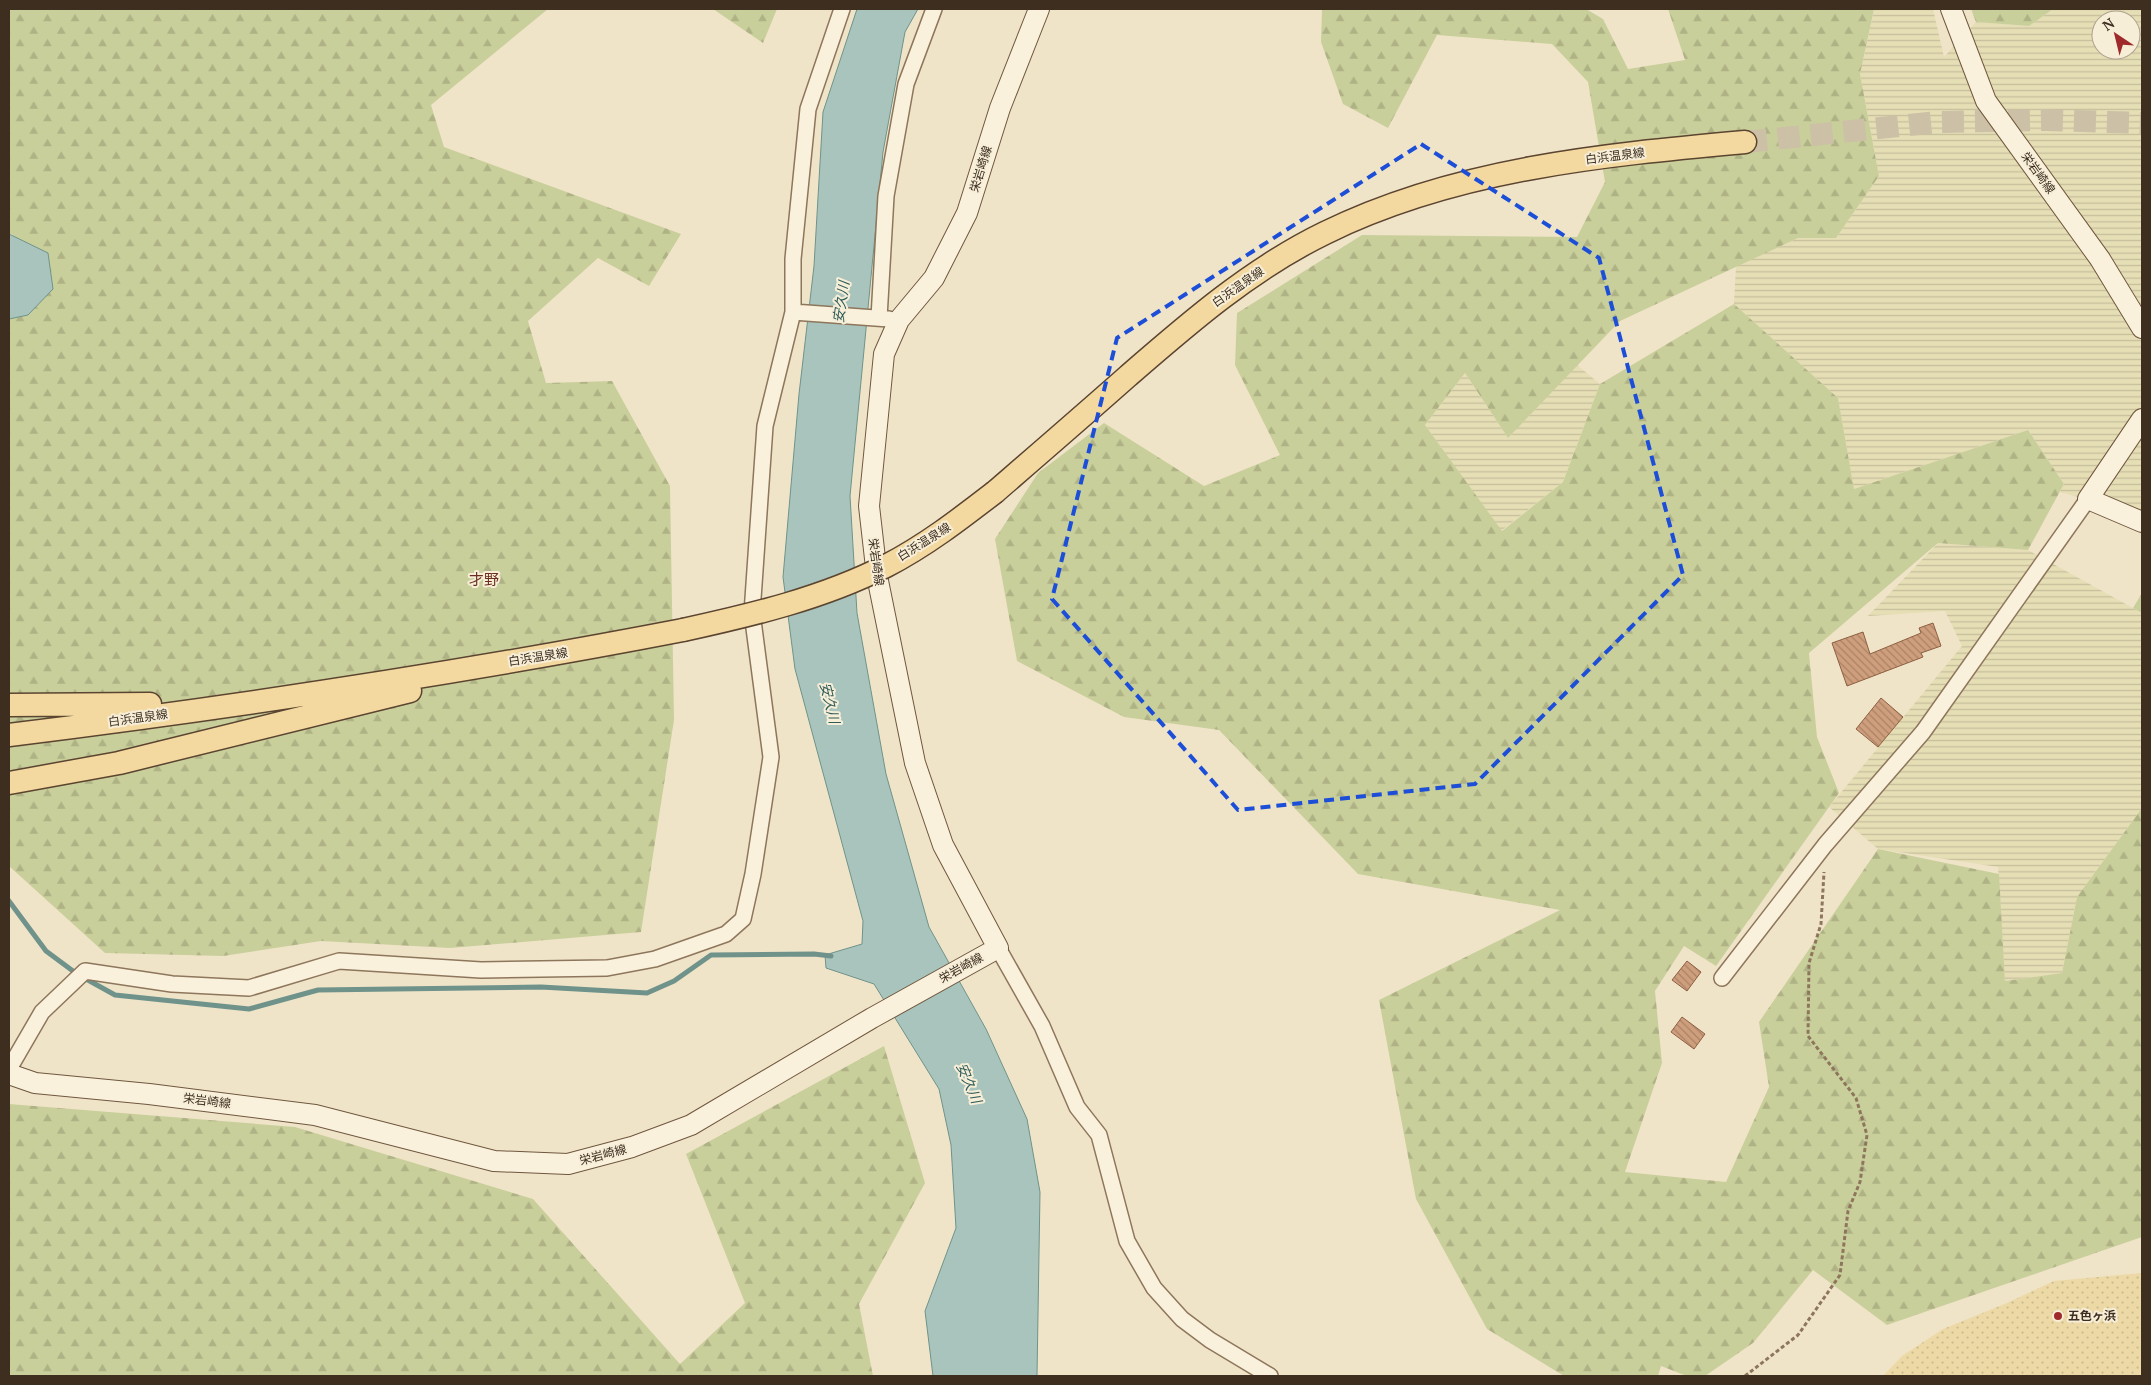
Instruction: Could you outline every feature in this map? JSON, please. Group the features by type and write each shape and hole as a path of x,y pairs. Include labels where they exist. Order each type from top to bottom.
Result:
{"main road":[{"name":"栄岩崎線","path":"9,1074 35,1083 149,1094 315,1115 494,1161 568,1164 632,1147 690,1125 872,1018 998,948 942,845 914,763 877,576 869,506 884,354 899,320 934,278 967,213 1000,108 1039,9"},
{"name":"栄岩崎線","path":"1951,9 1986,101 2100,259 2142,328"},
{"name":"白浜温泉線","path":"9,735 220,707 571,652 683,630 768,610 845,584 885,566 920,547 996,492 1200,314 1283,256 1324,233 1416,196 1519,170 1626,154 1745,142"},
{"path":"2142,419 2088,499 2142,522"},
{"path":"9,783 119,763 571,652"},
{"path":"9,705 106,706 215,701 432,674"}],"street":[{"path":"9,1069 42,1012 85,971 172,984 249,988 339,962 481,970 607,968 655,959 726,934 743,919 753,874 771,758 752,614 765,426 797,312 793,259 808,109 842,9"},
{"path":"879,318 886,196 906,84 934,9"},
{"path":"797,312 899,320"},
{"path":"1722,978 1825,844 1923,732 2088,499"},
{"path":"998,948 1042,1026 1076,1107 1099,1135 1127,1241 1154,1288 1182,1319 1210,1340 1270,1376"}],"path":[{"path":"1745,1376 1798,1335 1840,1275 1848,1211 1860,1182 1867,1134 1856,1098 1808,1036 1809,963 1821,924 1825,844"}],"highlighted area":[{"path":"1421,144 1599,258 1683,575 1475,784 1238,810 1052,599 1117,338"}],"shaded area":[{"path":"1874,9 1933,9 1944,57 1976,22 2029,26 2053,9 2142,9 2142,515 2060,492 2064,484 2028,430 1854,489 1838,398 1734,304 1736,266 1798,238 1836,238 1879,176 1860,74"},
{"path":"1577,365 1600,384 1563,482 1501,531 1425,425 1465,373 1508,438"},
{"path":"1938,543 2028,550 2142,613 2142,808 2077,897 2062,973 2005,981 1998,867 1878,849 1829,807 1962,646 1945,611 1868,616"}],"green space":[{"path":"9,9 548,9 431,105 444,147 681,234 649,286 598,258 528,321 546,383 612,381 670,486 674,720 641,932 450,948 321,941 223,956 105,953 9,866 9,319 28,315 13,235 9,233"},
{"path":"713,9 777,9 763,43"},
{"path":"1322,9 1586,9 1603,19 1628,69 1685,60 1668,9 1874,9 1860,74 1879,176 1836,238 1798,238 1620,321 1508,438 1465,373 1425,425 1502,531 1563,482 1600,384 1734,304 1838,398 1854,489 2028,430 2064,484 2028,550 1938,543 1809,653 1817,737 1839,793 1716,966 1684,946 1655,991 1662,1063 1625,1172 1726,1182 1769,1087 1759,1022 1878,849 1999,874 2005,981 2062,973 2077,897 2142,808 2142,1237 1887,1325 1813,1270 1753,1343 1705,1376 1687,1376 1661,1366 1658,1376 1564,1376 1487,1329 1416,1199 1379,1000 1560,910 1358,874 1219,730 1124,717 1017,661 995,539 1038,473 1104,423 1204,486 1280,455 1235,365 1237,313 1362,235 1577,237 1605,182 1588,82 1552,44 1437,35 1388,128 1343,104 1321,42"},
{"path":"1971,9 2053,9 2029,26 1976,22"},
{"path":"2142,593 2142,613 2133,608"},
{"path":"884,1046 925,1183 859,1304 873,1376 9,1376 9,1104 295,1127 533,1199 680,1364 745,1303 686,1154"}],"sand":[{"name":"五色ヶ浜","path":"2142,1273 2142,1375 1883,1376 1902,1356 1943,1329 2007,1303 2054,1281"}],"water":[{"name":"安久川","path":"857,9 918,9 905,32 883,152 850,496 857,613 886,774 929,927 986,1029 1027,1119 1040,1192 1037,1376 933,1376 925,1311 956,1228 951,1145 939,1089 874,984 826,968 825,955 862,944 863,921 795,669 783,577 799,394 814,266 823,112"},
{"path":"9,234 48,253 53,289 28,315 9,319"}],"building":[{"path":"1933,623 1941,646 1921,653 1923,657 1847,686 1832,643 1863,632 1870,654 1921,633 1919,628"},
{"path":"1881,698 1903,717 1878,747 1856,729"},
{"path":"1687,961 1701,972 1687,991 1672,980"},
{"path":"1682,1017 1705,1034 1694,1049 1671,1032"}],"waterway":[{"path":"9,901 46,951 77,974 115,995 249,1009 318,990 541,987 647,993 674,981 711,955 814,954 831,956"}],"tunnel":[{"path":"1745,142 1938,122 2046,120 2142,123"}],"place":[{"name":"五色ヶ浜","path":"2058,1316"}],"district":[{"name":"才野","path":"484,580"}]}
